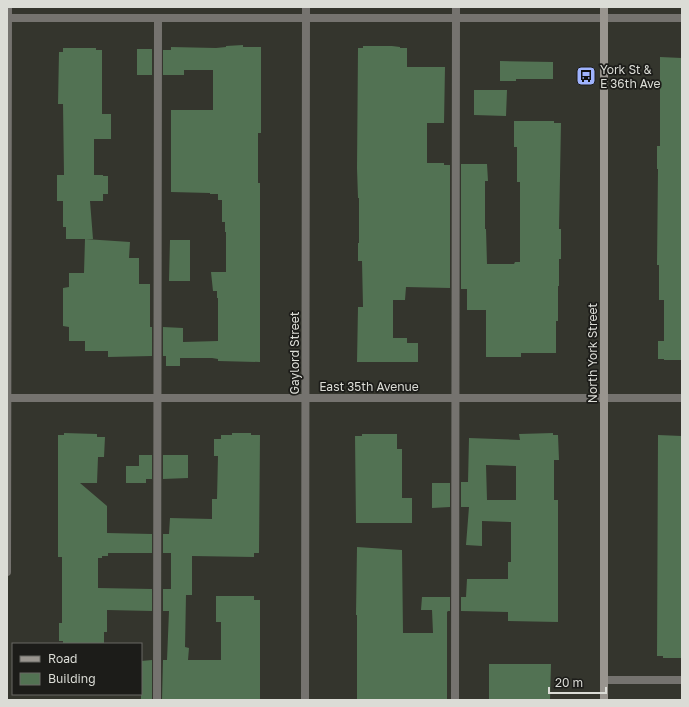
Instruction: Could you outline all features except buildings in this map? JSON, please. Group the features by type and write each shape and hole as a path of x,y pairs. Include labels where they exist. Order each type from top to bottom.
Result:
{"main road":[{"name":"North York Street","path":"604,7 604,700"}],"street":[{"path":"7,572 8,7"},
{"name":"Gaylord Street","path":"305,700 306,7"},
{"path":"455,700 456,7"},
{"path":"7,18 682,18"},
{"path":"157,700 158,19"},
{"name":"East 35th Avenue","path":"7,398 682,398"},
{"path":"604,680 682,680"}],"place":[{"name":"York St & E 36th Ave","path":"586,76"}]}
